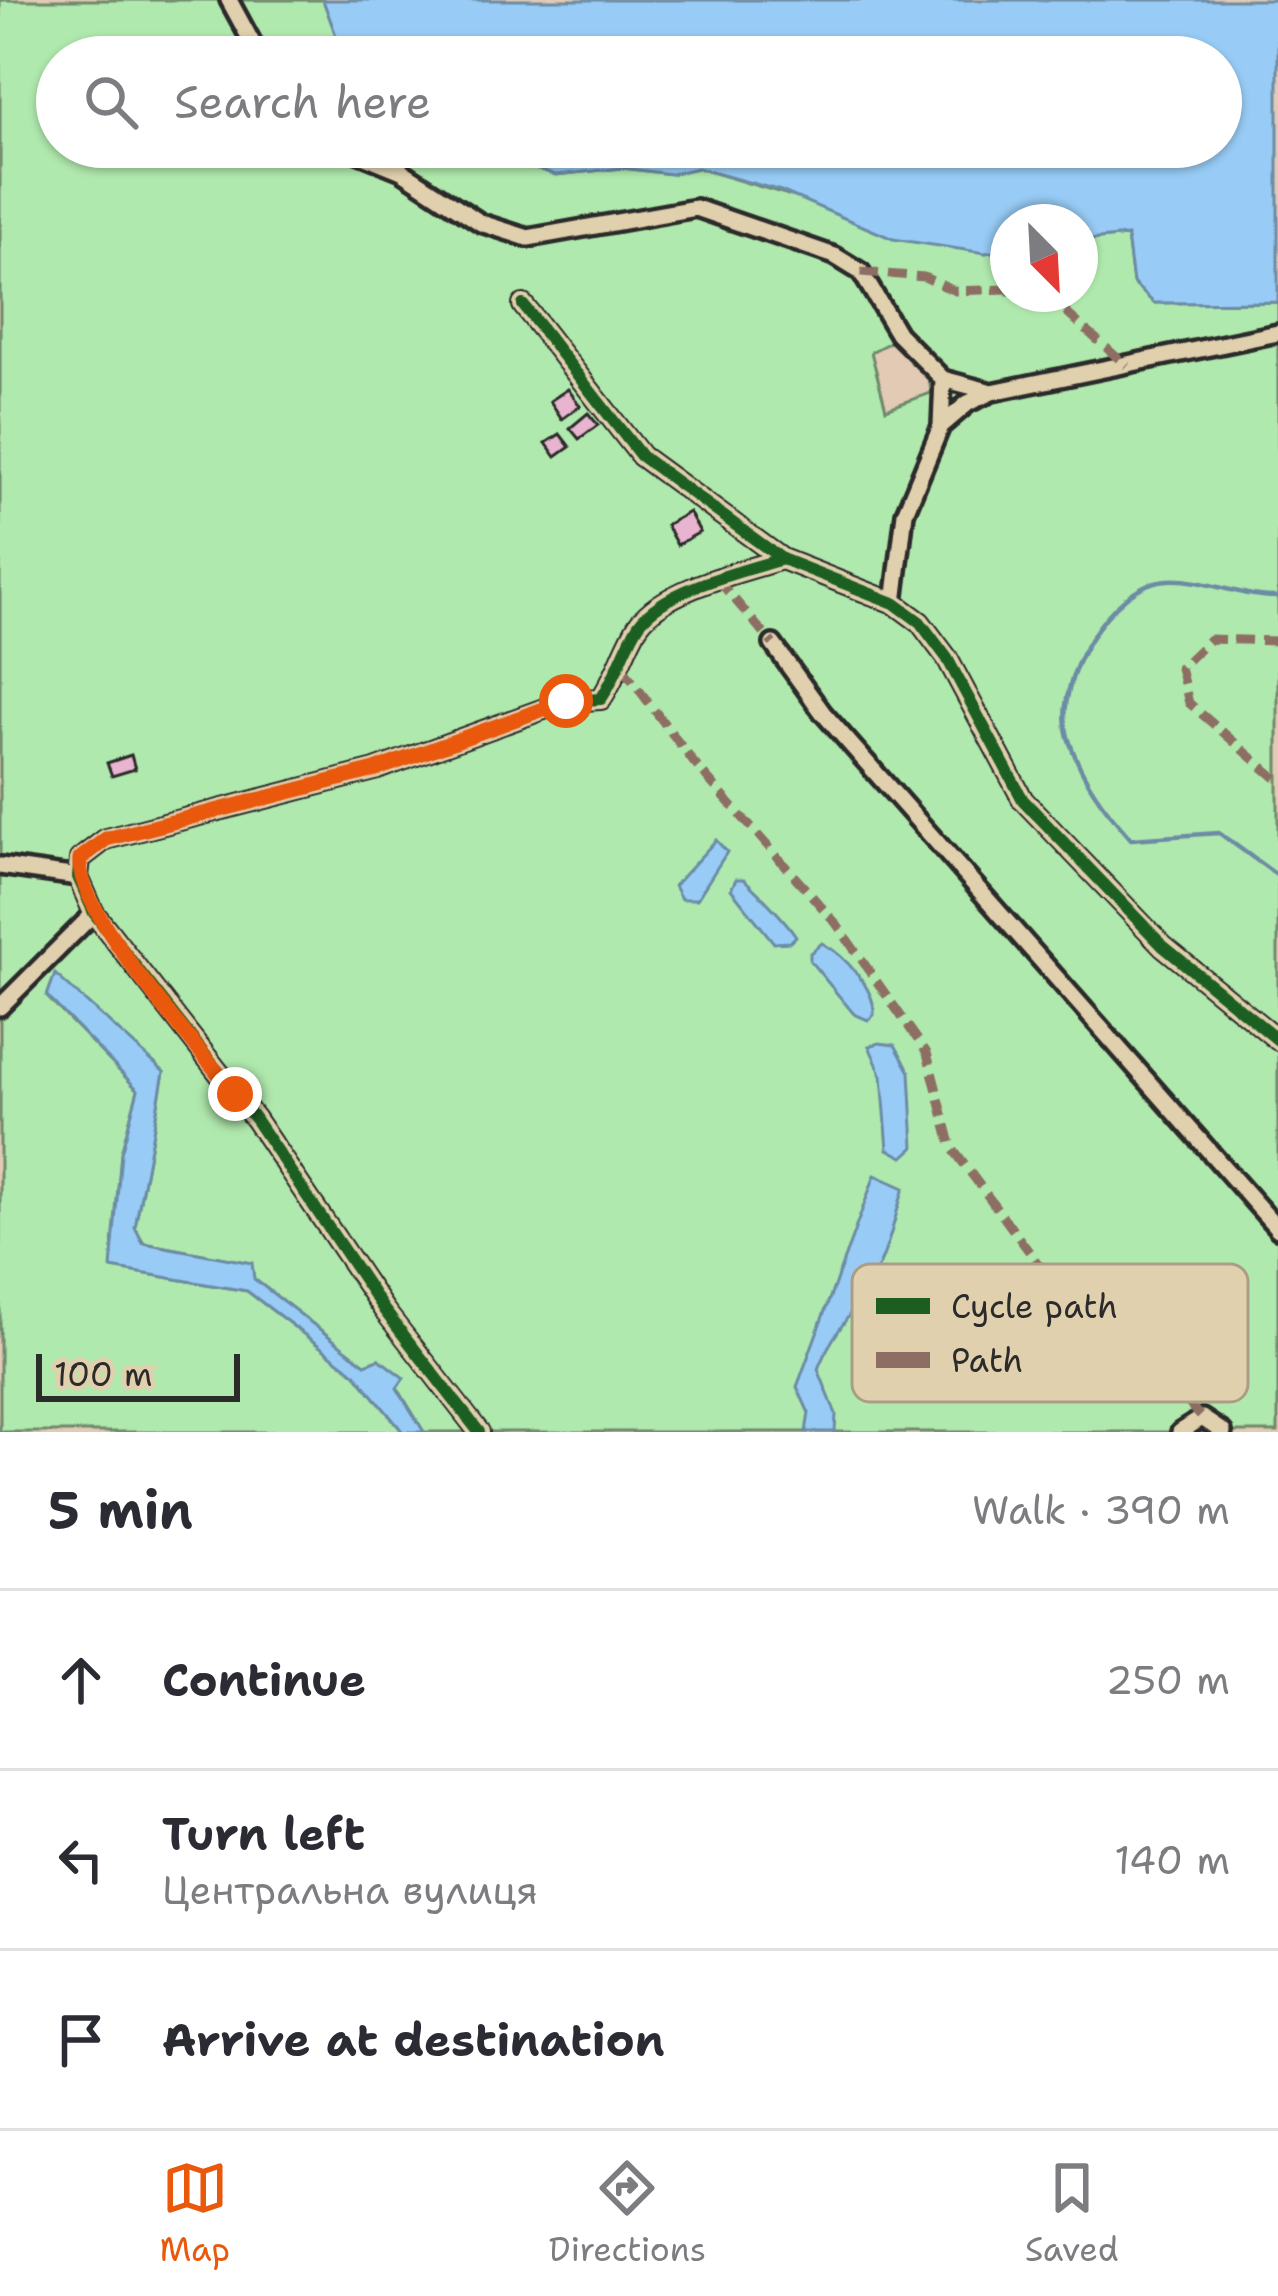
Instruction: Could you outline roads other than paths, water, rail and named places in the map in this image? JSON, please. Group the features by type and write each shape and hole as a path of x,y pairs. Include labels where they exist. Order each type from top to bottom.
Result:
{"street":[{"path":"230,0 249,36"},
{"path":"395,168 481,224 528,238 696,208 836,256 861,272 898,334 943,379 992,392"},
{"path":"523,305 641,456 782,559 894,603 920,622 947,658 1023,800 1163,946 1278,1040"},
{"path":"941,426 968,403 992,392 1278,333"},
{"path":"894,603 904,513 941,426 943,379"},
{"path":"479,1432 383,1310 255,1119 94,913 78,877 80,859 106,839 375,770 566,701 601,699 622,667 640,622 692,588 782,559"},
{"path":"773,644 823,713 1278,1229"},
{"path":"0,866 78,877"},
{"path":"0,1006 94,913"},
{"path":"1180,1432 1202,1418 1223,1432"}],"water":[{"path":"323,0 1278,0 1278,302 1154,303 1133,283 1127,236 1098,239 1098,204 990,204 990,252 985,253 893,239 781,191 697,168 1242,168 1242,36 336,36"},
{"path":"535,168 622,168 556,175"},
{"path":"622,168 697,168 671,174"},
{"path":"716,840 727,852 697,899 681,899 674,886"},
{"path":"736,879 744,879 785,921 796,936 790,942 774,943 731,889"},
{"path":"822,943 849,964 870,994 874,1015 868,1020 854,1014 810,961 810,953"},
{"path":"55,974 164,1072 135,1227 143,1243 252,1263 254,1279 365,1364 379,1359 404,1378 397,1388 424,1432 403,1432 355,1373 247,1291 111,1268 121,1153 138,1090 47,996"},
{"path":"895,1045 910,1072 914,1147 903,1157 888,1149 882,1076 869,1046"},
{"path":"875,1175 904,1188 879,1264 852,1264 852,1312 818,1369 836,1414 835,1432 806,1432 809,1413 797,1387"}],"waterway":[{"path":"1278,597 1182,580 1146,585 1126,598 1090,639 1077,665 1065,715 1068,737 1086,779 1131,839 1219,833 1278,876"}]}
